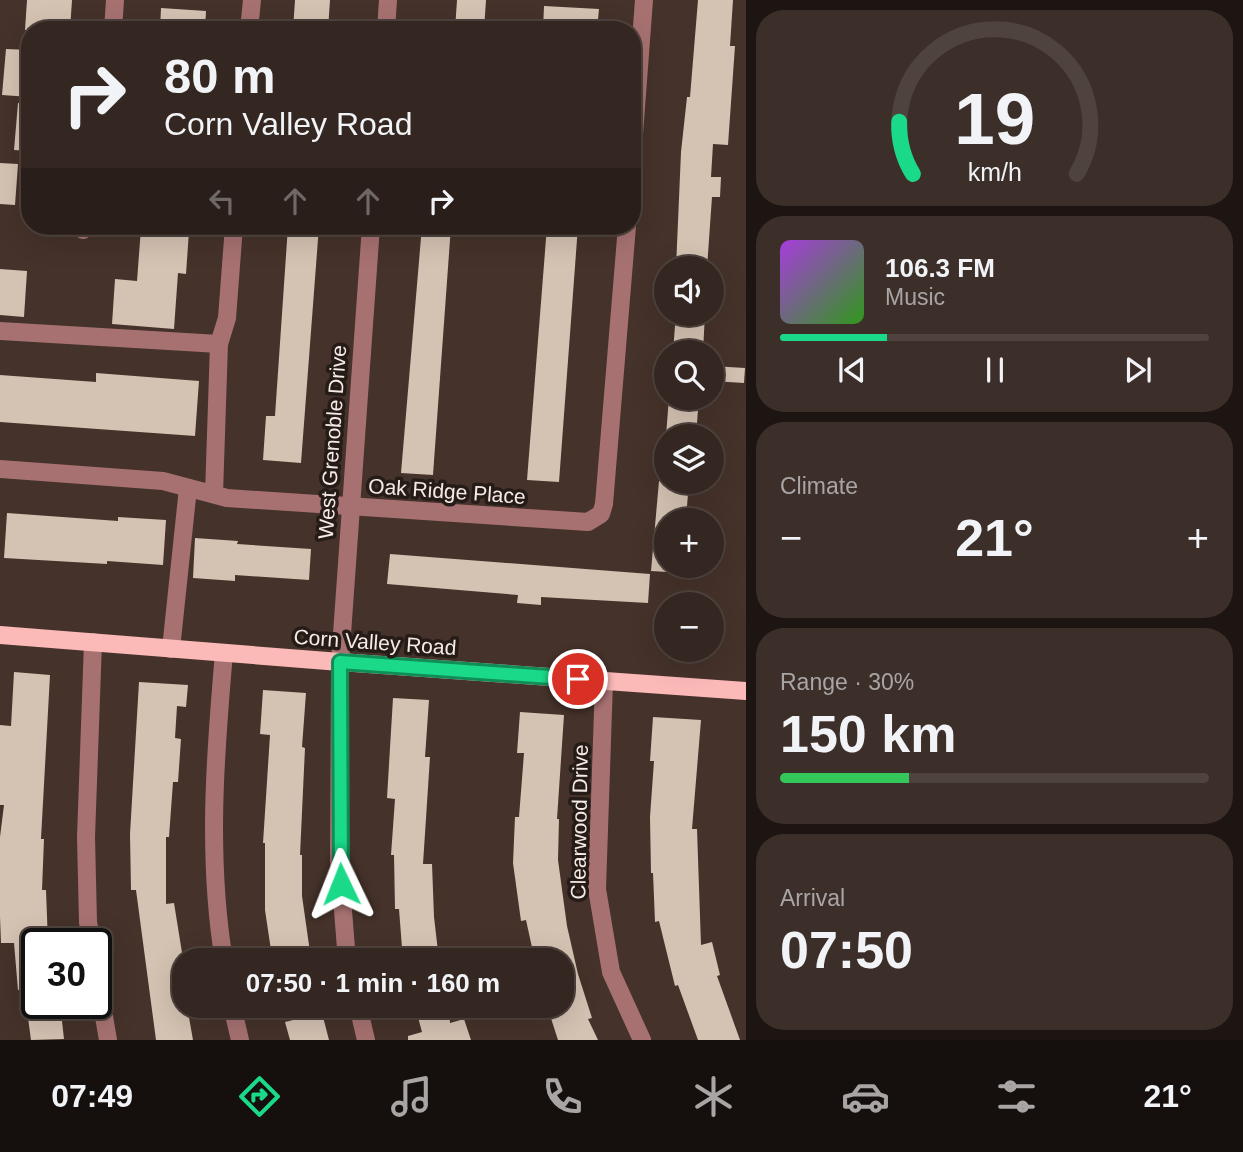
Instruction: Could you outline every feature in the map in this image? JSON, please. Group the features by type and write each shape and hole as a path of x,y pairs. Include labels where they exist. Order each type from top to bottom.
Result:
{"main road":[{"name":"Corn Valley Road","path":"0,635 746,691"}],"street":[{"path":"114,21 115,0"},
{"path":"250,21 252,0"},
{"path":"387,21 388,0"},
{"path":"641,40 644,0"},
{"path":"214,494 219,344 227,318 233,235"},
{"name":"West Grenoble Drive","path":"346,948 340,860 340,662 370,235"},
{"name":"Oak Ridge Place","path":"0,469 163,481 227,498 588,523 601,514 604,504 626,235"},
{"path":"0,331 219,344"},
{"path":"171,649 188,488"},
{"path":"89,928 86,837 93,642"},
{"path":"223,948 213,827 214,761 224,653"},
{"name":"Clearwood Drive","path":"604,681 597,889 611,972 642,1040"},
{"path":"235,1018 240,1040"},
{"path":"361,1018 366,1040"},
{"path":"104,1019 108,1040"}],"building":[{"path":"27,0 72,0 71,21 26,21"},
{"path":"295,0 330,0 329,21 294,21"},
{"path":"457,0 486,0 485,21 456,21"},
{"path":"698,0 733,0 730,46 735,46 728,145 713,144 711,177 721,177 720,197 712,197 708,256 677,256 681,152 687,97 690,97"},
{"path":"544,6 599,9 598,21 543,21"},
{"path":"161,8 206,11 205,21 160,21"},
{"path":"6,49 21,50 21,96 2,95"},
{"path":"18,103 21,103 21,150 14,150"},
{"path":"0,163 18,164 15,205 0,204"},
{"path":"140,235 189,235 186,274 178,273 174,329 112,324 115,279 137,281"},
{"path":"287,235 318,235 301,463 263,460 266,416 275,416"},
{"path":"421,235 450,235 433,475 401,473"},
{"path":"546,235 577,235 559,482 527,480"},
{"path":"0,269 27,271 24,317 0,315"},
{"path":"675,326 704,326 704,340 674,340"},
{"path":"724,367 745,368 744,383 724,382"},
{"path":"96,373 199,381 195,436 0,422 0,375 96,382"},
{"path":"668,410 698,410 697,424 667,424"},
{"path":"658,494 688,494 687,508 657,508"},
{"path":"7,513 118,521 118,517 166,520 163,565 4,558"},
{"path":"654,537 654,571 651,571"},
{"path":"195,538 311,549 309,580 235,575 235,581 193,578"},
{"path":"390,554 650,574 648,603 541,597 541,605 517,603 518,595 387,584"},
{"path":"14,672 50,675 41,839 44,839 42,890 46,890 47,928 21,928 21,990 18,990 14,943 1,943 0,917 0,837 4,805 0,805 0,725 11,726"},
{"path":"139,682 188,685 186,707 177,706 175,738 181,739 178,782 173,782 169,837 166,837 166,904 174,903 181,948 172,948 172,1018 189,1018 193,1040 156,1040 136,890 131,890 130,834"},
{"path":"263,690 306,693 300,855 302,896 309,948 271,948 265,910 263,843 270,735 260,734"},
{"path":"393,698 429,700 425,757 430,757 423,864 432,864 438,948 402,948 399,909 395,909 394,855 391,855 395,799 387,798"},
{"path":"520,712 564,715 557,819 558,860 572,948 532,948 526,920 521,921 513,863 515,817 519,817 524,753 517,753"},
{"path":"653,717 701,720 692,829 697,829 701,945 712,942 720,975 717,976 740,1040 698,1040 678,985 675,986 659,921 655,922 650,817 654,761 650,761"},
{"path":"574,957 592,1018 588,1019 598,1040 558,1040 551,1018 574,1018"},
{"path":"301,1018 323,1018 329,1040 290,1040 285,1022"},
{"path":"418,1018 450,1018 450,1023 464,1019 471,1040 408,1040 408,1036 422,1032"},
{"path":"28,1019 62,1019 64,1039 31,1040"}],"route":[{"path":"341,884 340,662 578,679"}]}
